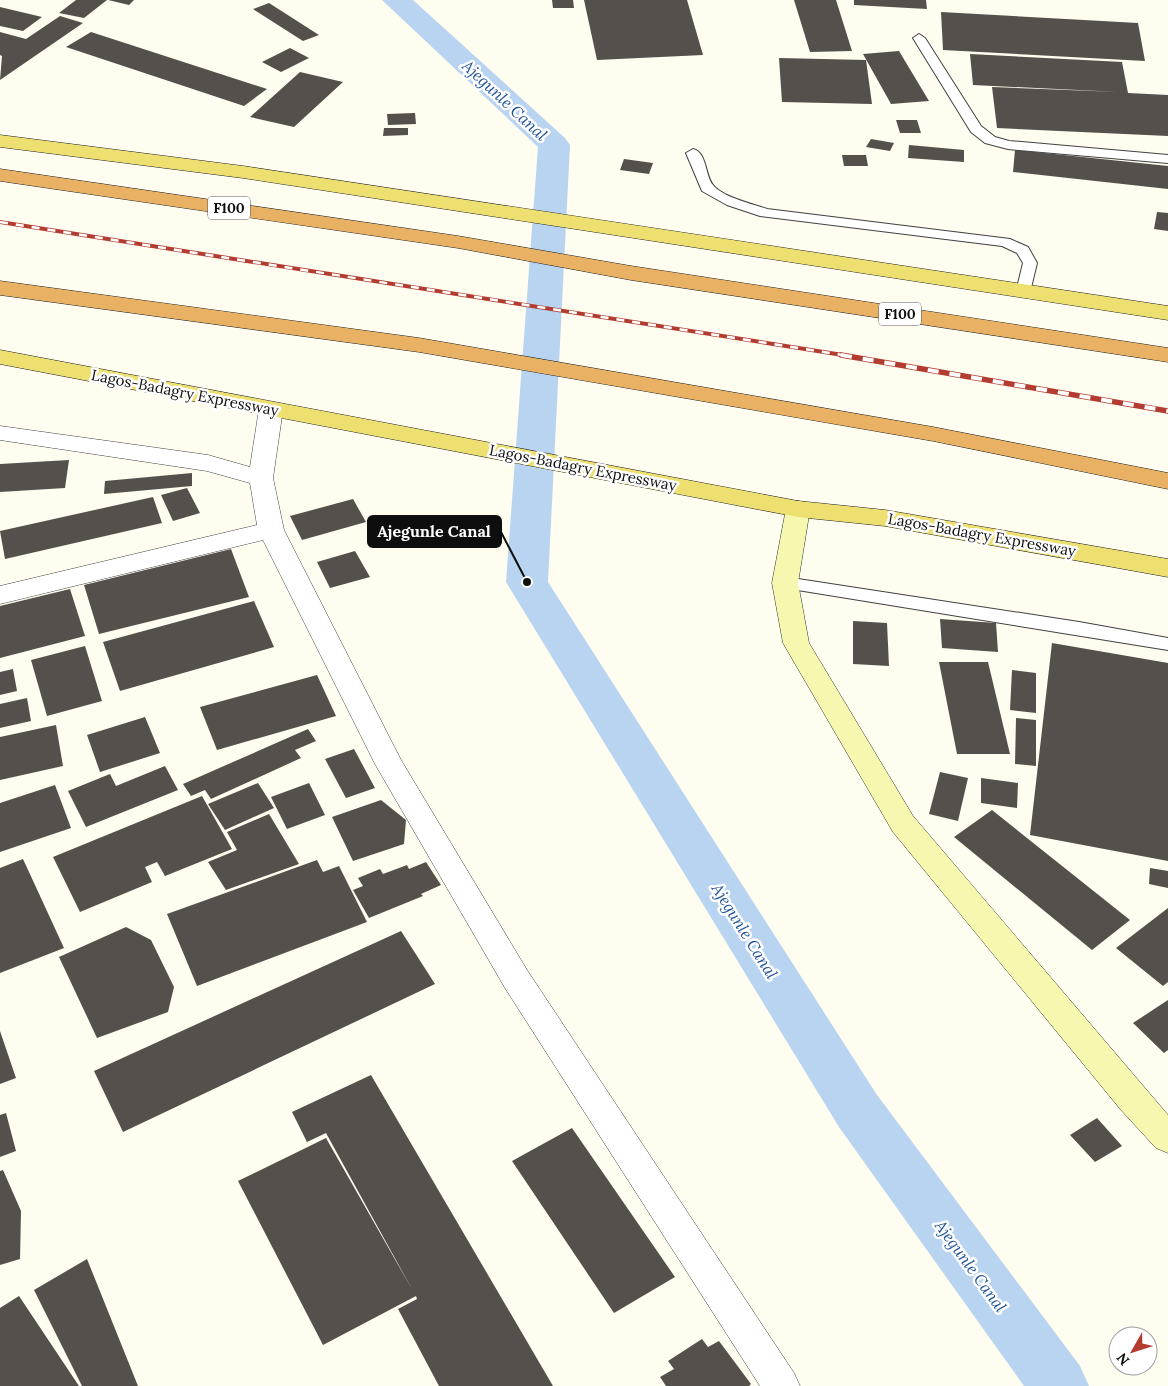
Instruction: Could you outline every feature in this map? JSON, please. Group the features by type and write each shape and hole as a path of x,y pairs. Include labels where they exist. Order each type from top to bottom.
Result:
{"highway":[{"name":"F100","path":"0,175 458,242 631,273 1168,355"},
{"path":"0,288 419,345 933,434 1168,481"}],"main road":[{"path":"0,141 243,172 695,243 1168,313"},
{"name":"Lagos-Badagry Expressway","path":"0,358 406,433 798,509 885,518 1168,568"}],"street":[{"path":"271,409 261,478 271,530 389,764 516,979 781,1386"},
{"path":"0,433 208,463 261,478"},
{"path":"798,509 785,583 796,643 903,824 1132,1100 1168,1138"},
{"path":"0,595 271,530"}],"lane":[{"path":"919,38 976,129 990,140 1008,145 1168,159"},
{"path":"693,152 707,188 732,202 765,213 1005,242 1023,250 1030,263 1023,292"},
{"path":"785,583 1079,628 1168,644"}],"building":[{"path":"76,0 107,0 84,18 59,13"},
{"path":"108,0 134,0 129,5"},
{"path":"552,0 573,0 574,8 553,8"},
{"path":"584,0 687,0 703,55 597,60"},
{"path":"794,0 836,0 852,51 810,52"},
{"path":"854,0 926,0 927,9 854,5"},
{"path":"269,3 319,35 303,41 253,9"},
{"path":"0,7 42,17 23,31 0,26"},
{"path":"941,12 1138,23 1145,61 943,50"},
{"path":"60,16 83,23 0,80 2,56 0,55 0,32 26,39"},
{"path":"91,32 267,89 244,106 66,47"},
{"path":"290,48 309,58 281,72 262,62"},
{"path":"899,51 929,101 891,104 863,54"},
{"path":"970,54 1122,62 1128,93 1168,95 1168,136 997,128 992,87 1119,92 973,85"},
{"path":"779,58 866,60 872,104 782,102"},
{"path":"300,72 343,82 294,127 250,117"},
{"path":"415,113 416,124 388,125 387,114"},
{"path":"896,120 917,120 921,133 900,133"},
{"path":"384,128 408,128 408,135 383,136"},
{"path":"871,139 894,143 890,151 866,147"},
{"path":"909,145 964,150 964,162 908,158"},
{"path":"1015,150 1168,166 1168,189 1013,172"},
{"path":"842,155 866,155 868,166 844,166"},
{"path":"624,159 653,163 649,174 620,170"},
{"path":"1157,212 1168,213 1168,231 1154,229"},
{"path":"69,460 65,488 0,492 0,464"},
{"path":"192,473 192,486 104,494 105,481"},
{"path":"187,488 200,513 173,521 161,495"},
{"path":"153,497 162,523 5,559 0,531"},
{"path":"353,499 366,522 302,540 290,516"},
{"path":"231,549 249,597 99,634 84,585"},
{"path":"355,551 370,577 330,588 317,562"},
{"path":"70,589 85,636 0,658 0,606"},
{"path":"254,601 274,647 120,691 103,642"},
{"path":"940,619 996,623 998,652 942,648"},
{"path":"853,621 887,623 889,666 853,664"},
{"path":"1052,643 1168,663 1168,861 1030,835"},
{"path":"85,646 102,701 47,716 31,660"},
{"path":"939,662 988,662 1010,754 957,754"},
{"path":"13,669 17,691 0,695 0,672"},
{"path":"1012,670 1036,673 1036,713 1010,710"},
{"path":"317,675 336,716 217,750 200,707"},
{"path":"27,698 31,721 0,728 0,704"},
{"path":"145,717 160,753 100,772 87,735"},
{"path":"1016,718 1036,720 1036,766 1015,764"},
{"path":"56,725 63,766 0,780 0,737"},
{"path":"308,729 316,741 295,750 301,758 211,799 205,790 191,796 183,784"},
{"path":"354,749 375,788 346,798 325,759"},
{"path":"165,766 178,790 86,827 68,791 110,774 116,786"},
{"path":"940,772 968,778 958,821 929,814"},
{"path":"981,778 1018,783 1017,808 981,803"},
{"path":"258,783 274,808 225,830 208,804"},
{"path":"309,783 325,815 287,829 271,797"},
{"path":"55,785 71,828 0,852 0,803"},
{"path":"202,796 232,849 165,876 157,862 145,867 152,882 80,912 53,857"},
{"path":"381,800 406,820 404,844 353,861 332,817"},
{"path":"992,810 1130,920 1092,950 954,837"},
{"path":"269,814 299,864 226,890 208,862 237,850 227,832"},
{"path":"23,859 64,948 0,973 0,868"},
{"path":"317,860 323,872 339,866 367,922 197,986 167,914"},
{"path":"426,862 441,885 421,894 423,896 369,918 353,890 363,886 358,878 380,869 383,874 407,865 409,869"},
{"path":"1150,868 1168,871 1168,888 1149,884"},
{"path":"1168,908 1168,982 1163,986 1116,948"},
{"path":"126,927 151,940 174,987 168,1012 97,1038 59,957"},
{"path":"401,931 435,984 123,1132 94,1071"},
{"path":"1168,1000 1168,1050 1164,1053 1133,1023"},
{"path":"0,1031 16,1078 0,1084"},
{"path":"371,1075 553,1386 439,1386 398,1309 417,1299 416,1296 323,1345 238,1181 326,1138 413,1291 326,1133 307,1142 292,1112"},
{"path":"6,1113 16,1151 0,1157 0,1115"},
{"path":"1097,1118 1122,1146 1095,1162 1070,1135"},
{"path":"572,1128 675,1277 614,1313 512,1161"},
{"path":"3,1170 21,1211 20,1259 0,1265 0,1171"},
{"path":"87,1259 138,1386 82,1386 34,1290"},
{"path":"19,1296 79,1386 0,1386 0,1308"},
{"path":"702,1339 708,1347 719,1341 751,1384 749,1386 666,1386 660,1377 674,1369 668,1361"}],"waterway":[{"name":"Ajegunle Canal","path":"396,0 554,145 527,582 858,1111 1059,1386"}],"railway":[{"path":"0,222 849,356"},
{"path":"841,355 1168,411"}],"place":[{"name":"Ajegunle Canal","path":"527,582"}]}
